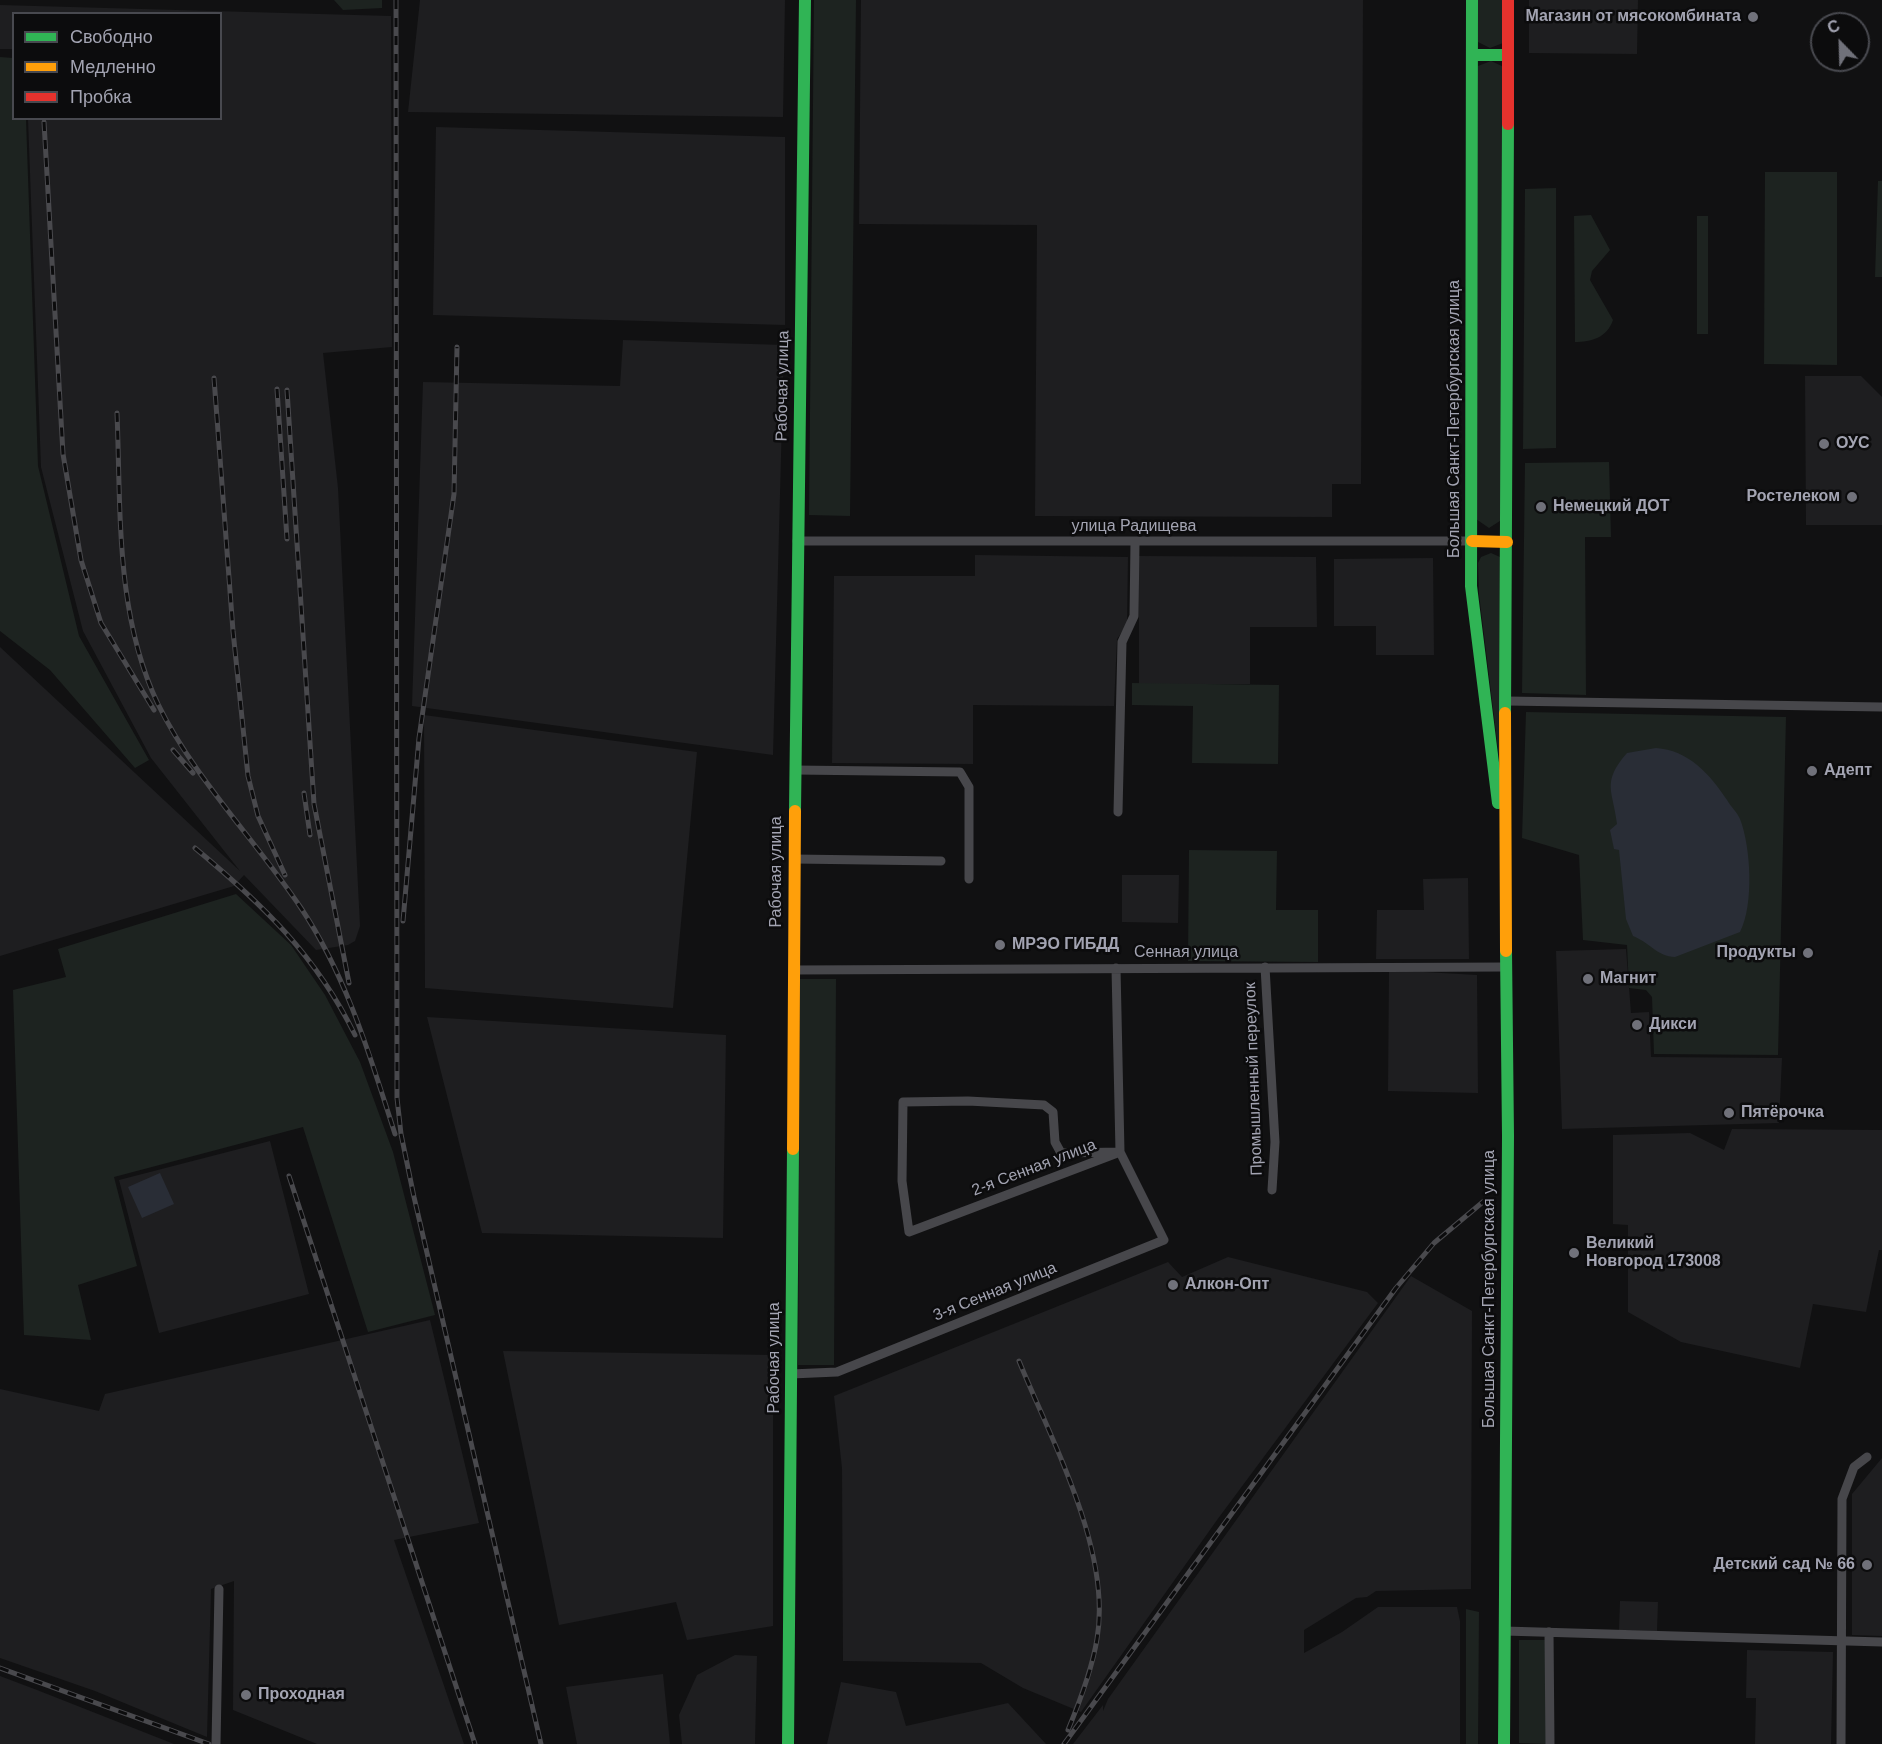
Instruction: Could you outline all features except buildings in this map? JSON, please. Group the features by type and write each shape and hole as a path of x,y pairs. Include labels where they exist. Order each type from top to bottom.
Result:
{"main road":[{"name":"Рабочая улица","path":"788,1744 797,541 805,0"},
{"name":"Большая Санкт-Петербургская улица","path":"1472,0 1471,586 1494,778 1504,835"},
{"name":"Большая Санкт-Петербургская улица","path":"1504,1744 1507,967 1504,835 1507,701 1508,0"},
{"path":"1472,55 1507,56"},
{"path":"1472,541 1507,542"}],"street":[{"name":"улица Радищева","path":"797,541 1472,541"},
{"path":"1118,812 1122,642 1134,616 1135,542"},
{"path":"1507,701 1882,707"},
{"path":"795,770 960,772 969,787 969,879"},
{"path":"794,860 941,861"},
{"name":"Сенная улица","path":"793,970 1507,967"},
{"path":"1116,968 1120,1152"},
{"name":"Промышленный переулок","path":"1265,968 1275,1142 1272,1190"},
{"name":"2-я Сенная улица","path":"968,1101 1044,1105 1053,1112 1054,1142 1061,1153 1120,1152 909,1232 902,1182 903,1102 968,1101"},
{"name":"3-я Сенная улица","path":"791,1374 837,1372 1164,1240 1120,1152"},
{"path":"1841,1744 1842,1499 1854,1467 1867,1457"},
{"path":"216,1744 219,1589"},
{"path":"1504,1631 1882,1642"},
{"path":"1550,1632 1550,1744"}],"shaded area":[{"path":"334,0 382,0 382,8 343,10"},
{"path":"420,0 785,0 783,117 408,112"},
{"path":"814,0 856,0 850,516 809,515"},
{"path":"861,0 1363,0 1361,484 1332,484 1332,517 1035,516 1037,225 859,224"},
{"path":"1478,0 1503,0 1503,43 1490,48 1478,42"},
{"path":"1529,0 1638,0 1637,54 1529,53"},
{"path":"0,5 391,16 392,347 323,353 338,488 360,926 355,941 348,945 316,950 244,875 234,886 0,956 0,647 240,871 151,758 83,631 41,467 28,120 222,120 222,12 12,12 12,49 0,49"},
{"path":"0,57 12,58 12,120 26,120 38,466 79,636 149,760 135,768 50,670 0,631"},
{"path":"1491,61 1504,67 1503,519 1489,528 1476,519 1478,66"},
{"path":"436,127 785,137 785,325 433,315"},
{"path":"1765,172 1837,172 1837,365 1764,364"},
{"path":"1878,181 1882,181 1882,277 1875,277"},
{"path":"1556,188 1556,448 1523,449 1525,189"},
{"path":"1591,215 1610,250 1592,271 1590,280 1613,320 1607,331 1598,338 1575,342 1574,216"},
{"path":"1697,216 1708,216 1708,334 1697,334"},
{"path":"623,340 784,345 773,755 412,706 423,382 620,386"},
{"path":"1805,376 1861,376 1882,397 1882,525 1806,525"},
{"path":"1609,462 1611,537 1585,537 1586,695 1522,693 1525,463"},
{"path":"1491,553 1500,557 1500,765 1479,594 1478,563 1481,557"},
{"path":"975,555 1128,557 1127,625 1117,639 1114,706 973,705 973,764 832,763 834,576 975,576"},
{"path":"1139,556 1316,557 1317,627 1250,627 1250,684 1139,684"},
{"path":"1433,558 1434,655 1376,655 1376,626 1334,626 1334,559"},
{"path":"1132,683 1279,685 1278,764 1192,763 1193,706 1132,705"},
{"path":"1526,712 1786,717 1778,1055 1654,1054 1652,997 1646,990 1629,988 1627,945 1583,940 1579,855 1522,838"},
{"path":"424,715 697,752 673,1008 425,988"},
{"path":"1656,748 1688,758 1713,781 1740,819 1749,860 1749,892 1740,932 1675,957 1658,952 1633,936 1626,919 1619,850 1614,849 1610,830 1617,824 1611,780 1619,763 1627,753"},
{"path":"1189,850 1277,851 1276,910 1318,910 1318,962 1188,961"},
{"path":"1122,875 1179,875 1178,923 1122,922"},
{"path":"1468,878 1469,959 1376,959 1377,910 1424,910 1423,879"},
{"path":"236,894 291,945 325,995 360,1062 393,1152 435,1315 368,1332 303,1127 114,1177 137,1266 78,1285 91,1340 24,1335 13,990 66,977 58,949"},
{"path":"1626,949 1631,1013 1649,1012 1651,1057 1782,1058 1779,1123 1562,1129 1556,951"},
{"path":"1389,970 1477,975 1478,1093 1388,1091"},
{"path":"800,979 836,979 834,1365 798,1365"},
{"path":"427,1017 726,1035 723,1238 482,1233"},
{"path":"1732,1129 1882,1130 1882,1250 1879,1250 1866,1312 1813,1304 1800,1368 1681,1342 1628,1312 1628,1225 1613,1224 1613,1135 1690,1133 1724,1150"},
{"path":"270,1141 309,1294 159,1333 119,1180"},
{"path":"160,1173 174,1204 142,1218 128,1187"},
{"path":"1228,1257 1367,1292 1378,1303 1217,1520 1081,1712 1023,1688 981,1663 843,1661 842,1468 834,1396 1168,1262 1182,1277"},
{"path":"1411,1276 1472,1311 1471,1589 1376,1591 1367,1597 1356,1598 1304,1630 1304,1653 1342,1632 1378,1607 1457,1607 1460,1621 1460,1744 1073,1744 1103,1705 1103,1711 1108,1699"},
{"path":"430,1320 479,1523 394,1540 464,1744 317,1744 233,1710 234,1581 211,1589 207,1737 95,1691 0,1658 0,1389 99,1411 105,1394"},
{"path":"503,1351 773,1355 773,1626 687,1640 676,1602 559,1625"},
{"name":"Детский сад № 66","path":"1882,1458 1882,1636 1852,1635 1852,1494"},
{"path":"1620,1601 1658,1602 1657,1631 1619,1630"},
{"path":"1466,1609 1479,1612 1478,1744 1466,1744"},
{"path":"1519,1640 1547,1640 1547,1744 1519,1743"},
{"path":"1747,1650 1833,1652 1831,1744 1755,1744 1756,1698 1746,1698"},
{"path":"735,1655 757,1656 755,1744 682,1744 679,1715 697,1675"},
{"path":"663,1674 670,1744 577,1744 566,1687"},
{"path":"0,1676 37,1690 174,1744 0,1744"},
{"path":"841,1682 896,1692 906,1726 1008,1703 1046,1744 827,1744"}],"railway":[{"path":"396,0 397,1098 401,1134 414,1197 541,1744"},
{"path":"44,122 63,454 81,560 101,623 154,710"},
{"path":"403,921 419,738 454,494 457,347"},
{"path":"214,378 233,631 248,776 258,816 285,875"},
{"path":"277,389 287,539"},
{"path":"287,390 314,804 349,983"},
{"path":"117,413 123,561 127,598 144,670 158,704 188,756 301,908 332,961 356,1018 395,1134"},
{"path":"173,750 193,773"},
{"path":"304,793 310,835"},
{"path":"195,848 265,911 305,955 340,1006 355,1035"},
{"path":"289,1176 475,1744"},
{"path":"1064,1744 1396,1288 1434,1243 1484,1201"},
{"path":"1019,1361 1076,1497 1096,1570 1099,1605 1095,1651 1068,1730"},
{"path":"0,1668 209,1744"}],"traffic: fast":[{"path":"795,811 805,0"},
{"path":"1472,0 1471,586 1498,803"},
{"path":"1472,55 1507,55"},
{"path":"1505,713 1508,124"},
{"path":"1504,1744 1508,1136 1506,951"},
{"path":"788,1744 793,1149"}],"traffic: slow":[{"path":"1472,541 1507,542"},
{"path":"1505,713 1506,951"},
{"path":"793,1149 795,811"}],"traffic: jam":[{"path":"1508,0 1508,124"}],"place":[{"name":"Магазин от мясокомбината","path":"1753,17"},
{"name":"ОУС","path":"1824,444"},
{"name":"Ростелеком","path":"1852,497"},
{"name":"Немецкий ДОТ","path":"1541,507"},
{"name":"Адепт","path":"1812,771"},
{"name":"МРЭО ГИБДД","path":"1000,945"},
{"name":"Продукты","path":"1808,953"},
{"name":"Магнит","path":"1588,979"},
{"name":"Дикси","path":"1637,1025"},
{"name":"Пятёрочка","path":"1729,1113"},
{"name":"Великий Новгород 173008","path":"1574,1253"},
{"name":"Алкон-Опт","path":"1173,1285"},
{"name":"Детский сад № 66","path":"1867,1565"},
{"name":"Проходная","path":"246,1695"}]}
